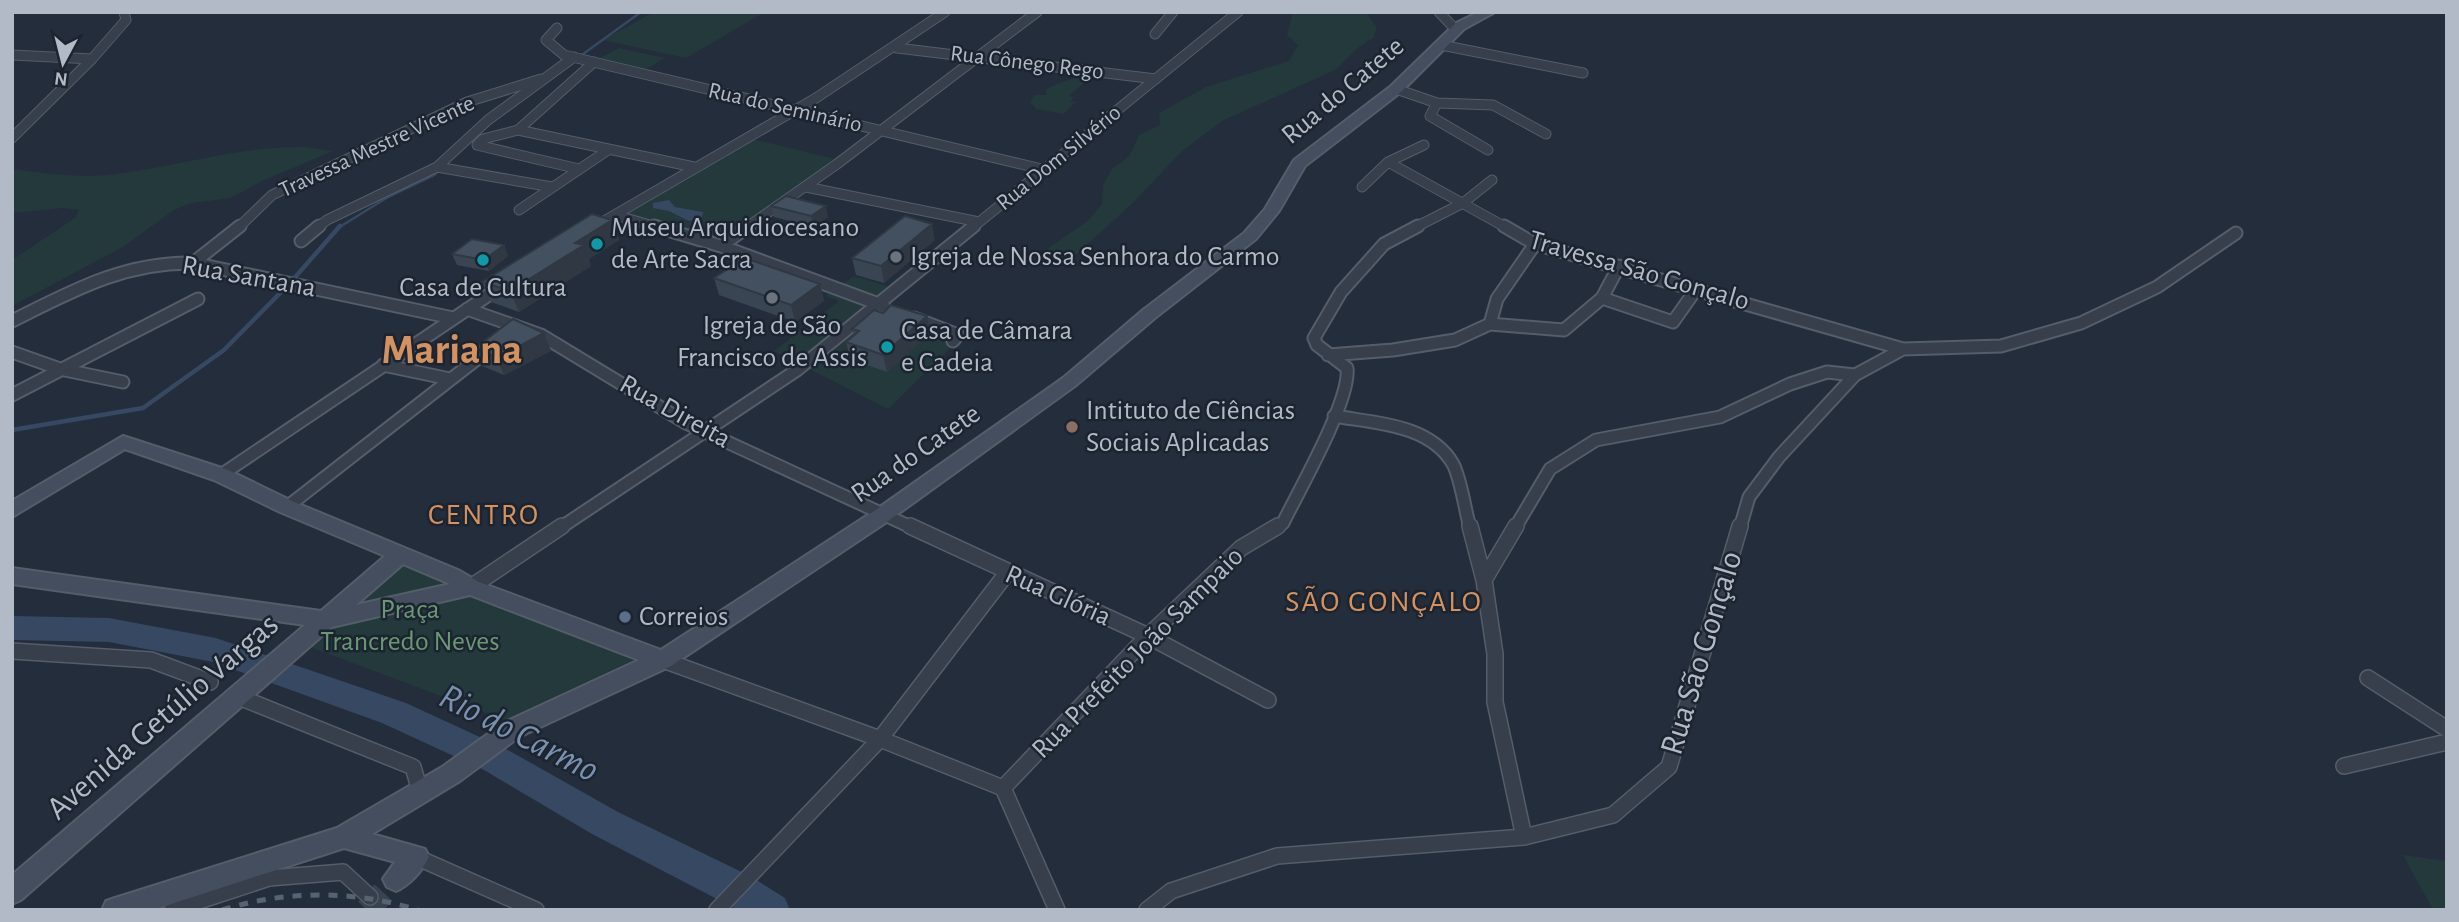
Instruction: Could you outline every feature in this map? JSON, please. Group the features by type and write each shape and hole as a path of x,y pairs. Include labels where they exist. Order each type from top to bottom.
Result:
{"street":[{"path":"12,138 92,59 126,20 124,12"},
{"path":"587,232 694,167 797,110 897,48 945,12"},
{"path":"721,246 806,187 1037,12"},
{"path":"1155,34 1173,12"},
{"name":"Rua Dom Silvério","path":"471,587 890,308 979,222 1238,12"},
{"path":"1439,12 1456,30"},
{"path":"1456,30 1489,12"},
{"path":"1456,30 1469,29 1506,12"},
{"path":"301,241 327,220 437,167 488,120 569,56 546,40 557,28"},
{"name":"Rua do Catete","path":"115,910 344,837 451,774 511,730 629,673 663,660 884,514 1069,382 1149,314 1250,236 1271,211 1299,163 1395,89 1456,30"},
{"path":"1441,45 1583,73"},
{"name":"Rua Cônego Rego","path":"897,48 1156,79"},
{"path":"12,55 92,59"},
{"name":"Rua do Seminário","path":"569,56 1046,170"},
{"path":"518,130 590,61"},
{"name":"Travessa Mestre Vicente","path":"193,263 231,235 272,195 467,102 541,79"},
{"path":"1395,89 1437,103 1493,105 1546,134"},
{"path":"1437,103 1430,116 1488,150"},
{"path":"579,169 477,145 483,139 518,130 694,167"},
{"path":"1362,187 1388,162 1424,145"},
{"path":"519,209 608,150"},
{"name":"Travessa São Gonçalo","path":"1388,162 1535,244 1697,288 1903,349"},
{"path":"437,167 552,187"},
{"name":"Rua Prefeito João Sampaio","path":"1003,788 1148,636 1241,548 1283,523 1334,416 1348,377 1347,368 1317,345 1314,338 1341,292 1384,244 1462,203 1492,180"},
{"path":"806,187 979,222"},
{"path":"615,215 721,246 890,308 958,335 953,341"},
{"path":"1903,349 2001,346 2081,323 2157,287 2236,233"},
{"path":"1490,324 1497,299 1535,244"},
{"name":"Rua Santana","path":"12,321 70,293 156,263 193,263 453,318"},
{"path":"1328,355 1455,340 1490,324 1564,330 1602,298 1619,266"},
{"path":"221,475 510,281"},
{"path":"1602,298 1673,323 1697,288"},
{"path":"12,395 198,299"},
{"name":"Rua Direita","path":"467,309 520,326 565,349 665,411 884,514"},
{"path":"287,507 520,326"},
{"name":"Rua São Gonçalo","path":"1147,910 1171,891 1277,856 1524,837 1613,816 1669,767 1749,497 1779,457 1854,375 1903,349"},
{"path":"12,352 60,369 122,382"},
{"path":"383,365 450,379"},
{"path":"1484,580 1550,469 1596,440 1720,417 1790,384 1827,372 1854,375"},
{"path":"1334,416 1414,431 1434,443 1453,464 1484,580 1495,654 1494,702 1524,837"},
{"path":"12,510 123,442 221,475 287,507 401,554 471,587 880,739 1003,788 1057,910"},
{"name":"Rua Glória","path":"884,514 1148,636 1268,700"},
{"name":"Avenida Getúlio Vargas","path":"12,892 401,554"},
{"path":"717,910 880,739 1007,573"},
{"path":"12,576 326,620 471,587"},
{"path":"12,651 150,660 210,682"},
{"path":"2368,678 2447,729"},
{"path":"245,692 414,767 420,791"},
{"path":"2344,766 2447,742"},
{"path":"344,837 416,858 536,910"},
{"path":"396,879 416,858"},
{"path":"172,910 269,878 305,873 344,872 370,897"}],"green space":[{"path":"654,12 765,12 686,58 602,40"},
{"path":"1293,12 1366,12 1377,28 1373,38 1359,47 1335,70 1224,120 1206,133 1181,152 1135,201 1078,253 1062,261 1041,263 1044,251 1089,220 1102,203 1103,185 1112,169 1129,156 1139,135 1160,125 1159,113 1206,87 1289,61 1298,45 1287,35"},
{"path":"619,48 665,58 646,69 600,58"},
{"path":"1093,75 1069,96 1074,97 1070,101 1076,102 1063,114 1037,109 1030,102 1034,95 1047,95 1045,91 1054,85"},
{"path":"749,138 835,159 720,244 621,211"},
{"path":"305,147 333,151 262,181 231,198 192,203 174,210 123,247 12,306 12,260 75,218 79,210 63,208 12,213 12,169 96,176 255,150"},
{"path":"854,276 897,289 876,307 968,331 888,409 774,351 839,301 825,296"},
{"name":"Praça Trancredo Neves","path":"396,560 633,660 505,720 299,643"},
{"path":"2403,855 2447,861 2447,910 2433,910"}],"water":[{"path":"669,200 675,207 703,212 702,217 689,221 669,211 653,208 653,203"}],"building":[{"path":"786,196 826,206 811,216 771,206"},
{"path":"592,214 612,220 575,243 584,245 510,291 482,282"},
{"path":"905,216 932,224 881,266 852,258"},
{"path":"472,239 504,245 484,260 452,254"},
{"path":"745,258 820,284 791,305 714,278"},
{"path":"891,305 927,316 883,355 846,342 859,331 852,329 874,310 883,313"},
{"path":"513,319 544,333 497,358 475,348"}],"waterway":[{"path":"579,57 641,12"},
{"path":"339,228 388,197 434,175 465,146"},
{"path":"12,430 143,408 224,350 290,283 339,228"},
{"name":"Rio do Carmo","path":"12,628 109,630 216,650 394,713 496,760 605,823 737,888 771,910"}],"tunnel":[{"path":"367,910 396,879"}],"railway":[{"path":"222,910 270,899 320,895 370,899 418,910"}],"place":[{"name":"Museu Arquidiocesano de Arte Sacra","path":"597,244"},
{"name":"Igreja de Nossa Senhora do Carmo","path":"896,257"},
{"name":"Casa de Cultura","path":"483,260"},
{"name":"Igreja de São Francisco de Assis","path":"772,298"},
{"name":"Casa de Câmara e Cadeia","path":"887,347"},
{"name":"Intituto de Ciências Sociais Aplicadas","path":"1072,427"},
{"name":"Correios","path":"625,617"}],"district":[{"name":"Mariana","path":"452,350"},
{"name":"CENTRO","path":"484,515"},
{"name":"SÃO GONÇALO","path":"1384,602"}]}
